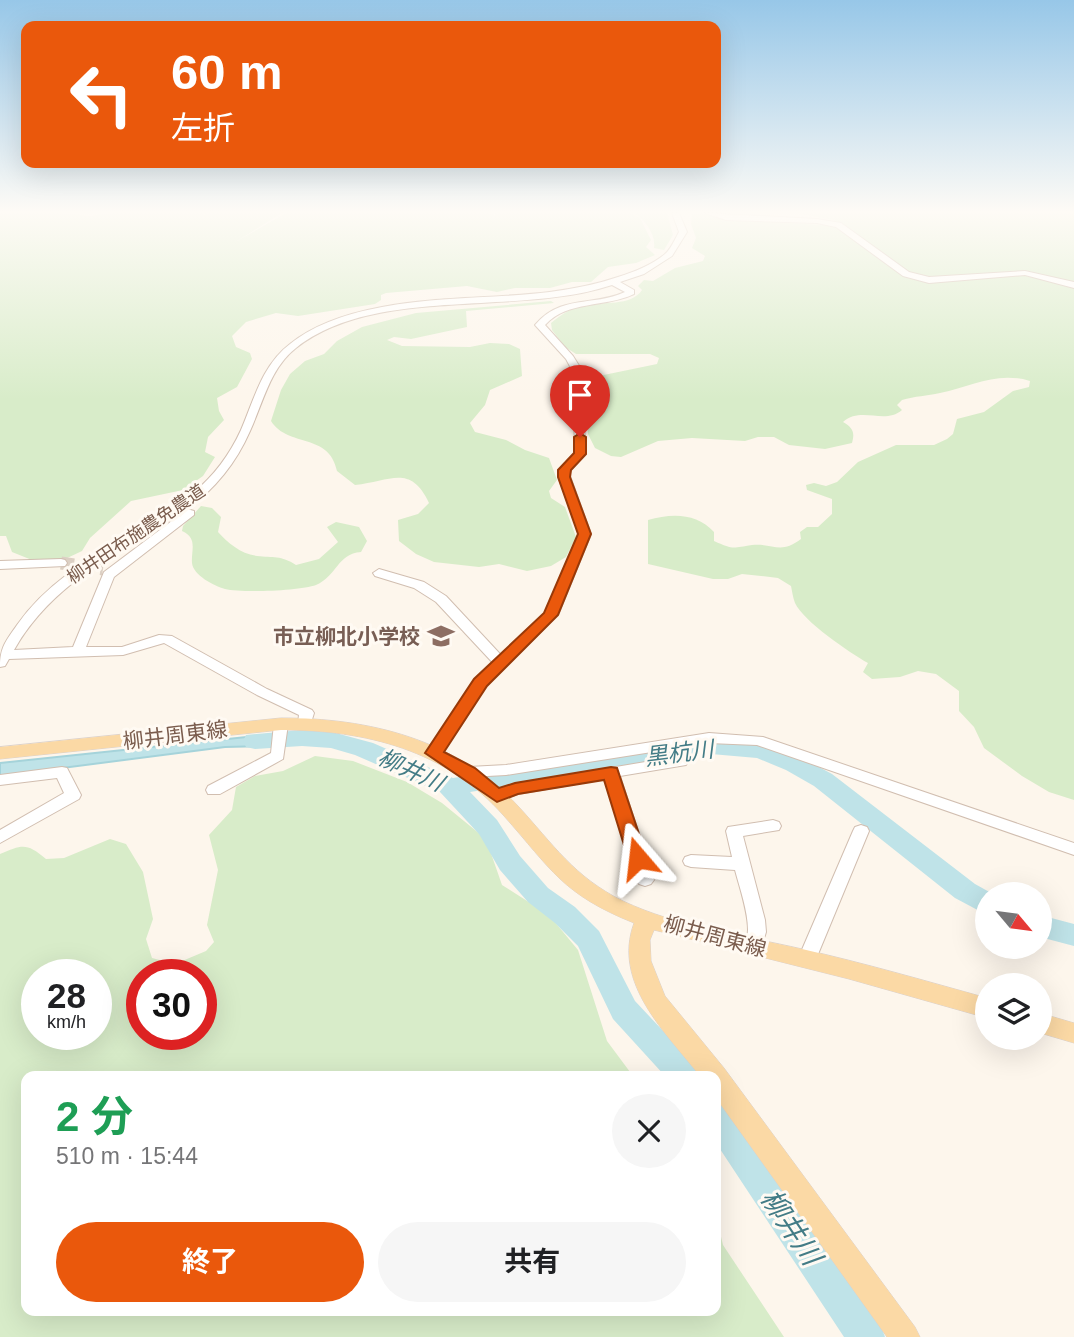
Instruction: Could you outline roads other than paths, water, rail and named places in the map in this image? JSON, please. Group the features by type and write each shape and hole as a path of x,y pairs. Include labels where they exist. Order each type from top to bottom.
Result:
{"main road":[{"name":"柳井周東線","path":"0,753 305,723 369,729 433,753 482,783 572,880 596,897 647,918 975,1005"},
{"path":"647,918 637,934 637,950 645,984 710,1071"},
{"path":"1052,1027 1074,1033"},
{"path":"721,1085 905,1337"}],"street":[{"name":"柳井田布施農免農道","path":"1,657 30,614 59,585 200,494 224,468 274,363 288,348 307,335 350,318 389,309 556,294 614,282 630,275"},
{"path":"911,275 929,280 1003,275"},
{"path":"1031,275 1074,285"},
{"path":"433,753 453,727 480,683 551,615 584,534 564,477 565,470 580,454 578,372 570,358 540,325 545,319 570,305 623,296 631,292 614,282"},
{"path":"78,651 108,569 190,513 177,510"},
{"path":"0,565 61,564"},
{"path":"379,573 419,585 441,598 501,663"},
{"path":"1,657 78,651 123,651 159,639 167,639 262,692 295,705 307,713 305,723"},
{"path":"214,790 278,755 281,727"},
{"path":"482,783 506,770 709,738 758,740 1074,849"},
{"path":"482,783 515,789 681,761"},
{"path":"0,780 62,772 73,795 0,837"},
{"path":"611,773 645,880"},
{"path":"754,947 756,920 734,831 773,826"},
{"path":"807,959 862,831"},
{"path":"691,861 742,864"}],"water":[{"path":"274,734 273,746 225,747 0,776 0,763"}],"waterway":[{"name":"柳井川","path":"255,741 302,738 332,740 364,749 449,786 488,827 510,863 538,895 565,915 589,939 624,1010 680,1071"},
{"name":"黒杭川","path":"459,785 711,746 757,750 782,758 823,780 975,897"},
{"name":"黒杭川","path":"1052,929 1074,935"},
{"name":"柳井川","path":"721,1124 756,1171 866,1337"}],"tunnel":[{"path":"61,563 103,569"}],"place":[{"name":"市立柳北小学校","path":"441,636"}]}
